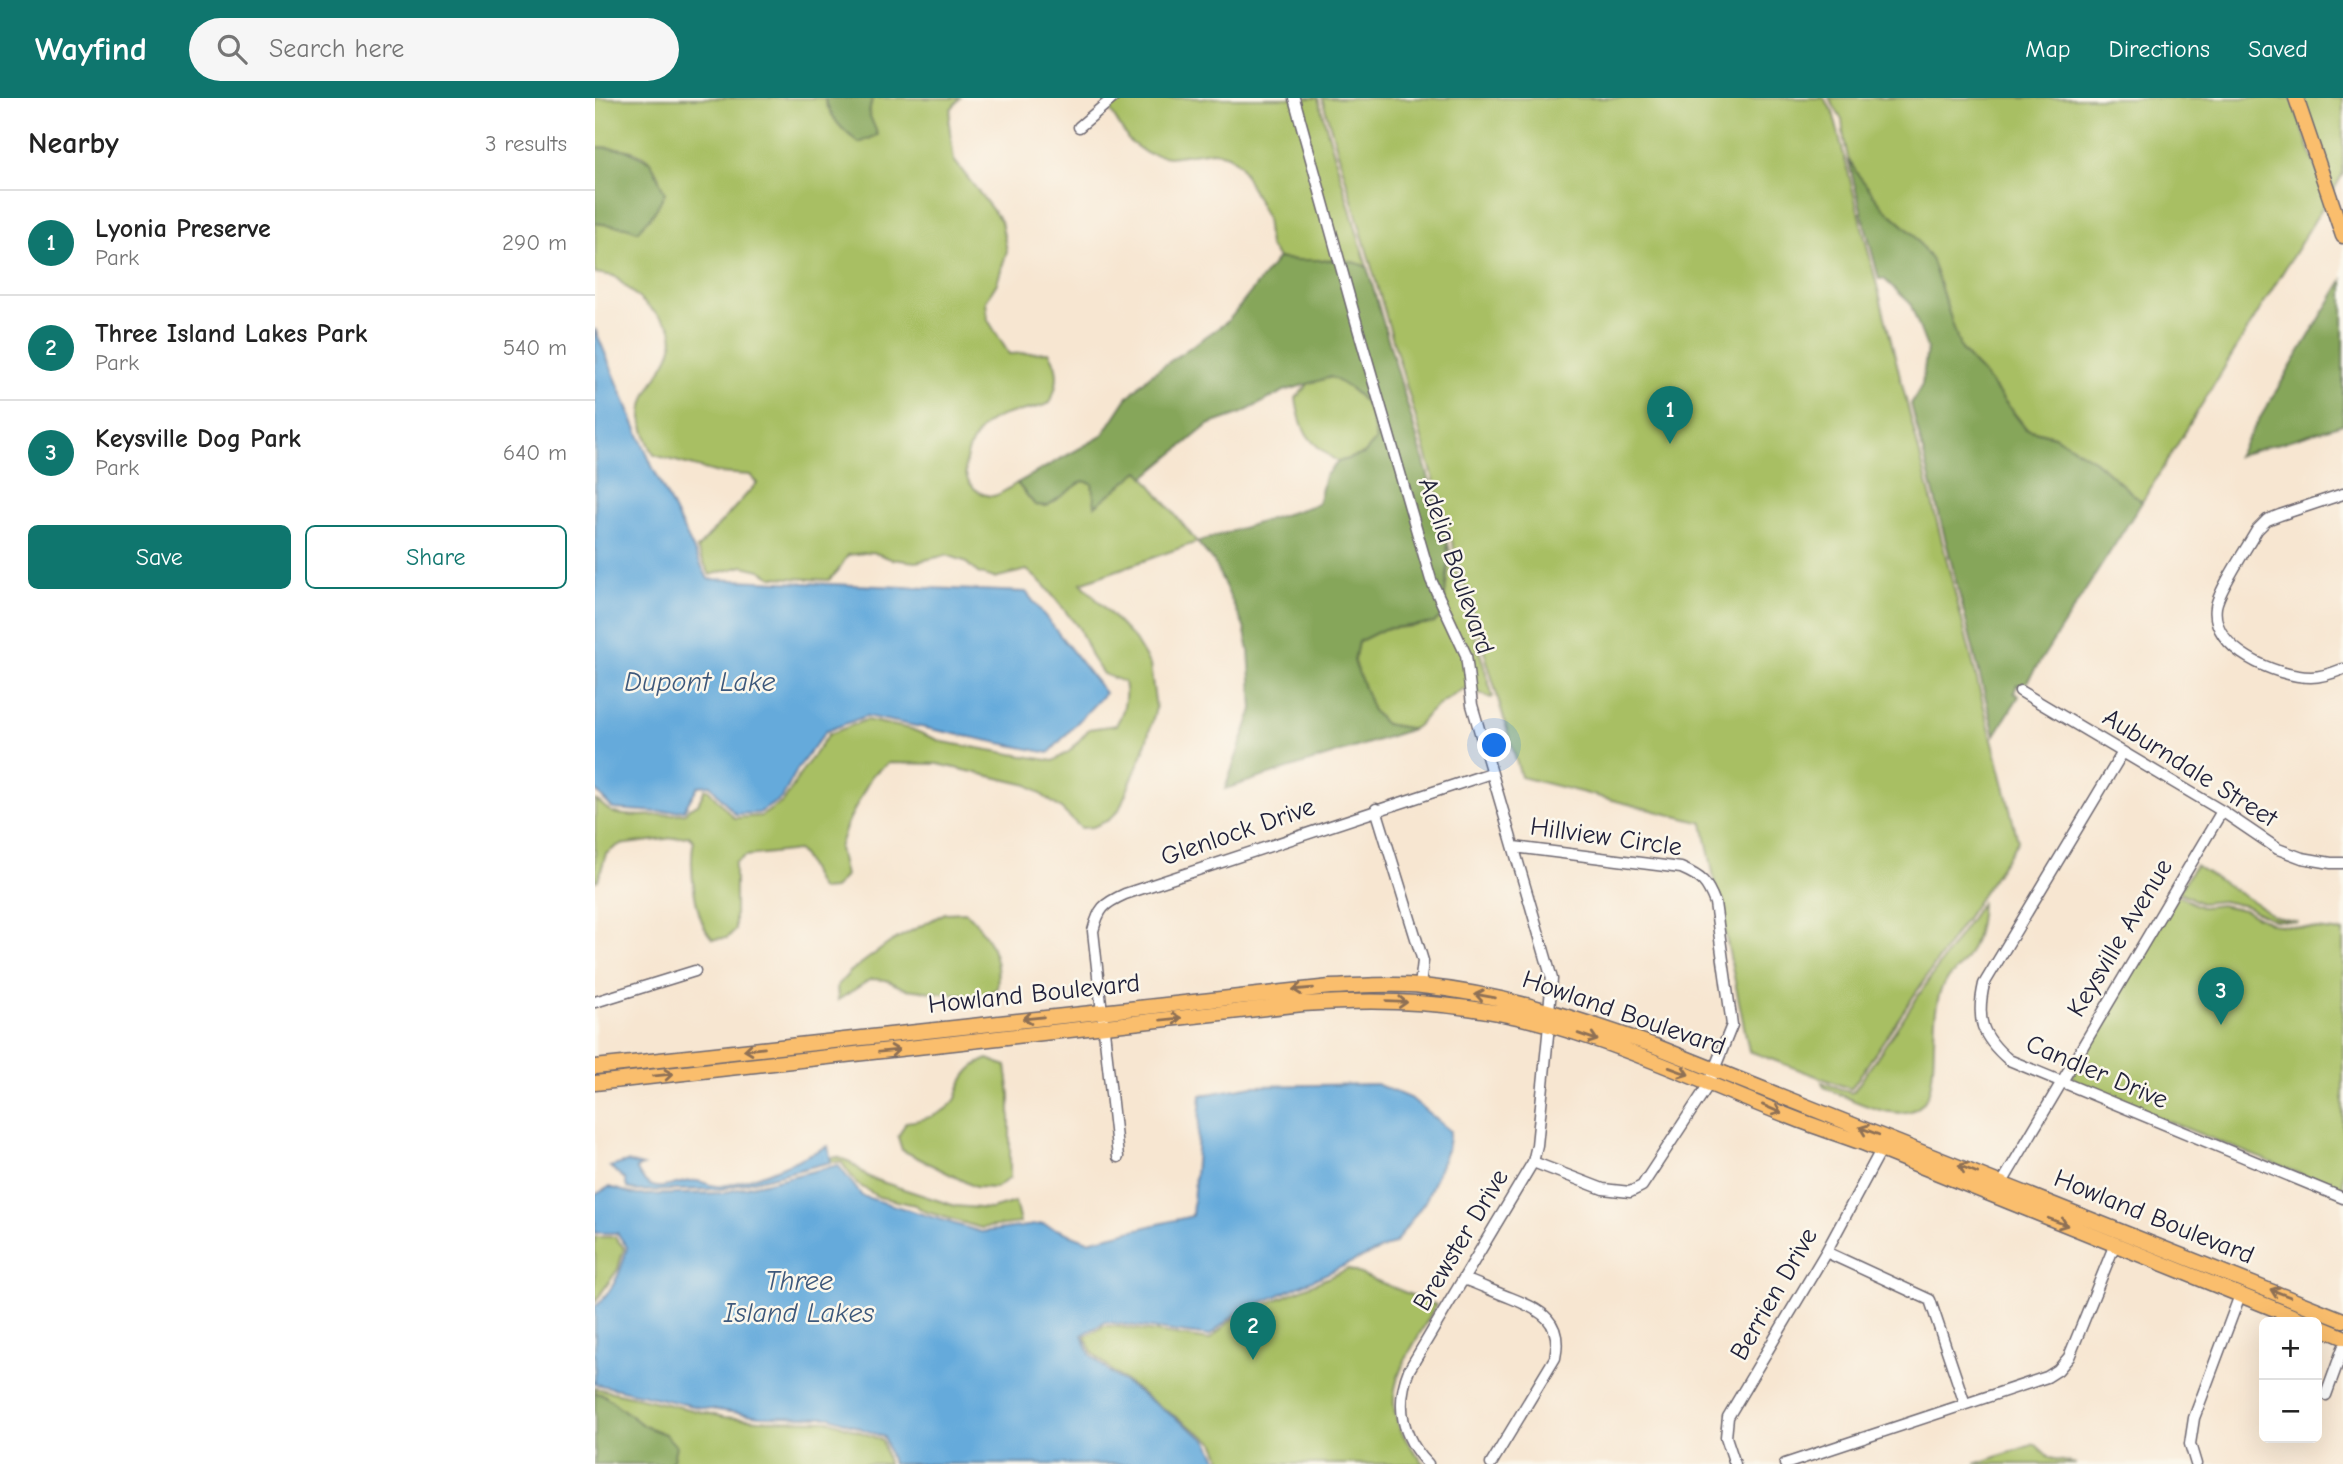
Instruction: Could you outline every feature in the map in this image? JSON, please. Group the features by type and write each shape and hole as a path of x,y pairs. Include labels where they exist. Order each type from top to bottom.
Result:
{"main road":[{"path":"2297,98 2343,236"},
{"name":"Howland Boulevard","path":"595,1067 1330,987 1420,986 1505,999 1549,1010 1716,1069 2343,1320"},
{"name":"Howland Boulevard","path":"595,1083 1340,1001 1399,1002 1470,1008 1525,1019 1589,1037 1795,1119 1881,1150 2295,1317"},
{"path":"1525,1019 1549,1010"},
{"path":"2322,1328 2343,1337"}],"street":[{"path":"1079,127 1113,98"},
{"name":"Adelia Boulevard","path":"1294,98 1431,580 1467,655 1472,705 1552,979 1549,1010"},
{"path":"2343,494 2267,520 2257,530 2216,607 2217,622 2222,634 2233,648 2259,663 2286,673 2312,677 2343,669"},
{"name":"Auburndale Street","path":"2019,691 2221,811 2278,849 2302,858 2343,863"},
{"name":"Candler Drive","path":"2123,752 1984,984 1979,1004 1984,1031 1993,1047 2009,1060 2343,1198"},
{"name":"Glenlock Drive","path":"1118,1157 1093,931 1098,911 1108,902 1125,894 1491,773"},
{"path":"1376,809 1423,961 1420,986"},
{"name":"Keysville Avenue","path":"1994,1197 2221,811"},
{"name":"Hillview Circle","path":"1514,847 1681,868 1708,884 1715,903 1732,1025 1709,1083"},
{"path":"595,1002 695,971"},
{"name":"Brewster Drive","path":"1428,1464 1416,1451 1402,1419 1404,1382 1532,1162 1537,1145 1549,1025"},
{"path":"1532,1162 1603,1189 1630,1192 1642,1186 1709,1083"},
{"name":"Berrien Drive","path":"1735,1464 1726,1437 1728,1417 1826,1252 1881,1150"},
{"path":"1785,1464 2047,1377 2058,1370 2069,1357 2116,1244"},
{"path":"1826,1252 1930,1300 1965,1404"},
{"path":"1464,1279 1534,1307 1545,1315 1554,1329 1557,1347 1555,1358 1491,1464"},
{"path":"2196,1464 2190,1444 2194,1418 2240,1295"},
{"path":"2326,1395 2343,1348"}],"green space":[{"path":"595,98 825,98 827,107 869,114 872,98 960,98 951,109 949,124 954,160 1001,221 1007,251 997,283 986,301 988,320 1009,354 1049,352 1057,377 1050,403 995,419 976,436 967,454 968,481 978,492 990,496 999,494 1017,483 1035,505 1047,506 1083,481 1092,483 1094,492 1139,470 1197,542 1081,583 1135,640 1150,665 1156,708 1143,753 1119,810 1109,820 1093,827 1081,828 1060,808 1028,785 938,764 889,763 872,775 847,824 839,848 845,876 834,889 821,890 798,850 746,856 735,863 735,930 727,938 713,939 697,907 692,863 694,841 689,836 619,845 606,854 595,882 595,800 611,812 621,815 677,814 685,813 698,804 705,789 708,789 734,818 761,816 784,801 829,734 866,720 911,729 943,742 1053,761 1070,751 1089,729 1116,725 1125,704 1125,693 1124,682 1103,674 1092,658 1079,628 1044,585 1027,570 994,578 978,573 964,561 947,555 916,562 891,559 873,552 848,555 829,580 772,577 760,570 743,566 710,575 697,549 757,483 750,475 718,473 654,455 648,442 642,418 643,405 667,361 673,338 670,326 614,276 595,273 595,223 638,231 659,179 652,165 640,154 625,149 595,147"},
{"path":"825,98 872,98 869,114 878,135 859,143 838,124"},
{"path":"1119,98 1318,98 1367,267 1345,261 1278,258 1269,246 1266,217 1240,165 1228,155 1214,151 1169,157 1146,153 1129,141 1109,108"},
{"path":"1322,98 1824,98 1833,112 2018,841 1851,1089 1749,1051 1703,823 1521,777"},
{"path":"1829,98 2292,98 2327,200 2142,502 2095,461 2054,436 2027,429 1961,350 1932,261 1912,233 1884,208 1856,172 1848,158 1842,120"},
{"path":"2301,98 2343,98 2343,174 2333,191"},
{"path":"595,147 624,149 651,162 665,193 654,213 638,231 595,223"},
{"path":"1848,159 1884,208 1912,233 1932,261 1961,350 2026,429 2054,436 2095,461 2142,502 2023,688 2017,685 2014,693 2019,696 1995,735 1911,404 1922,385 1927,348 1910,303 1884,279 1879,279"},
{"path":"1278,258 1345,261 1367,267 1447,540 1448,566 1443,614 1434,623 1384,629 1358,642 1354,661 1373,711 1385,724 1413,729 1225,789 1253,709 1249,651 1244,627 1214,562 1197,542 1318,504 1325,476 1338,462 1364,454 1376,440 1372,417 1364,402 1331,377 1284,391 1242,413 1208,425 1145,477 1139,471 1095,506 1092,483 1083,481 1047,506 1035,505 1017,483 1102,436 1127,398 1149,376 1228,321"},
{"path":"2343,280 2343,424 2237,456"},
{"path":"1332,377 1364,402 1372,418 1376,441 1364,454 1338,462 1308,436 1296,398 1309,383"},
{"path":"1447,540 1493,697 1464,689 1432,710 1413,729 1385,724 1373,711 1354,661 1358,642 1384,629 1415,626 1443,614 1448,566"},
{"path":"2195,865 2273,916 2298,922 2273,920 2245,906 2222,901 2201,903 2179,892"},
{"path":"2177,895 2201,907 2221,905 2244,910 2272,924 2343,932 2343,1191 2075,1084 2072,1072"},
{"path":"1981,903 1973,945 1943,984 1938,999 1932,1076 1923,1103 1913,1110 1899,1113 1883,1111 1850,1100 1824,1087 1822,1082 1851,1093 1854,1091"},
{"path":"966,912 992,947 997,967 997,989 978,997 905,989 886,980 871,979 838,1000 837,986 851,971 892,941 945,913"},
{"path":"988,1059 1006,1066 1010,1095 1010,1178 995,1188 975,1187 902,1150 898,1137 906,1122 933,1116 950,1105 956,1098 963,1079 975,1066"},
{"path":"837,1157 850,1162 870,1178 955,1206 991,1209 1015,1202 1020,1223 981,1228 924,1211 915,1205 879,1197 857,1184 841,1162 831,1162 829,1158"},
{"path":"595,1237 615,1237 624,1248 618,1269 595,1302"},
{"path":"1348,1269 1436,1305 1402,1366 1394,1403 1397,1421 1407,1442 1425,1464 1224,1464 1214,1442 1112,1371 1092,1352 1085,1337 1104,1326 1114,1326 1209,1340 1234,1318"},
{"path":"595,1388 724,1417 831,1421 882,1440 888,1464 668,1464 673,1460 665,1434 644,1426 604,1395 595,1393"},
{"path":"595,1393 604,1395 644,1426 665,1434 676,1446 673,1460 668,1464 595,1464"},
{"path":"2035,1444 2050,1458 2076,1464 1975,1464"}],"water":[{"name":"Dupont Lake","path":"595,329 652,466 708,579 1026,592 1105,693 1049,753 866,716 826,731 798,768 782,798 759,813 735,814 710,785 698,786 684,810 657,812 613,809 595,790"},
{"name":"Three Island Lakes","path":"1376,1084 1412,1099 1450,1131 1447,1150 1426,1200 1395,1243 1234,1315 1209,1336 1106,1322 1082,1335 1090,1354 1108,1371 1208,1441 1220,1464 892,1464 884,1437 831,1417 760,1416 702,1408 595,1384 595,1307 607,1295 616,1280 627,1247 617,1233 595,1233 595,1195 609,1187 637,1195 722,1193 838,1165 862,1196 981,1232 1043,1224 1088,1241 1192,1216 1201,1095 1253,1086"},
{"path":"828,1146 831,1162 722,1189 637,1191 627,1188 625,1179 610,1167 627,1162 643,1166 636,1168 647,1184 653,1187 695,1181 722,1186 763,1174"}],"place":[{"name":"Lyonia Preserve","path":"1670,444"},
{"name":"Keysville Dog Park","path":"2221,1025"},
{"name":"Three Island Lakes Park","path":"1253,1360"}]}
